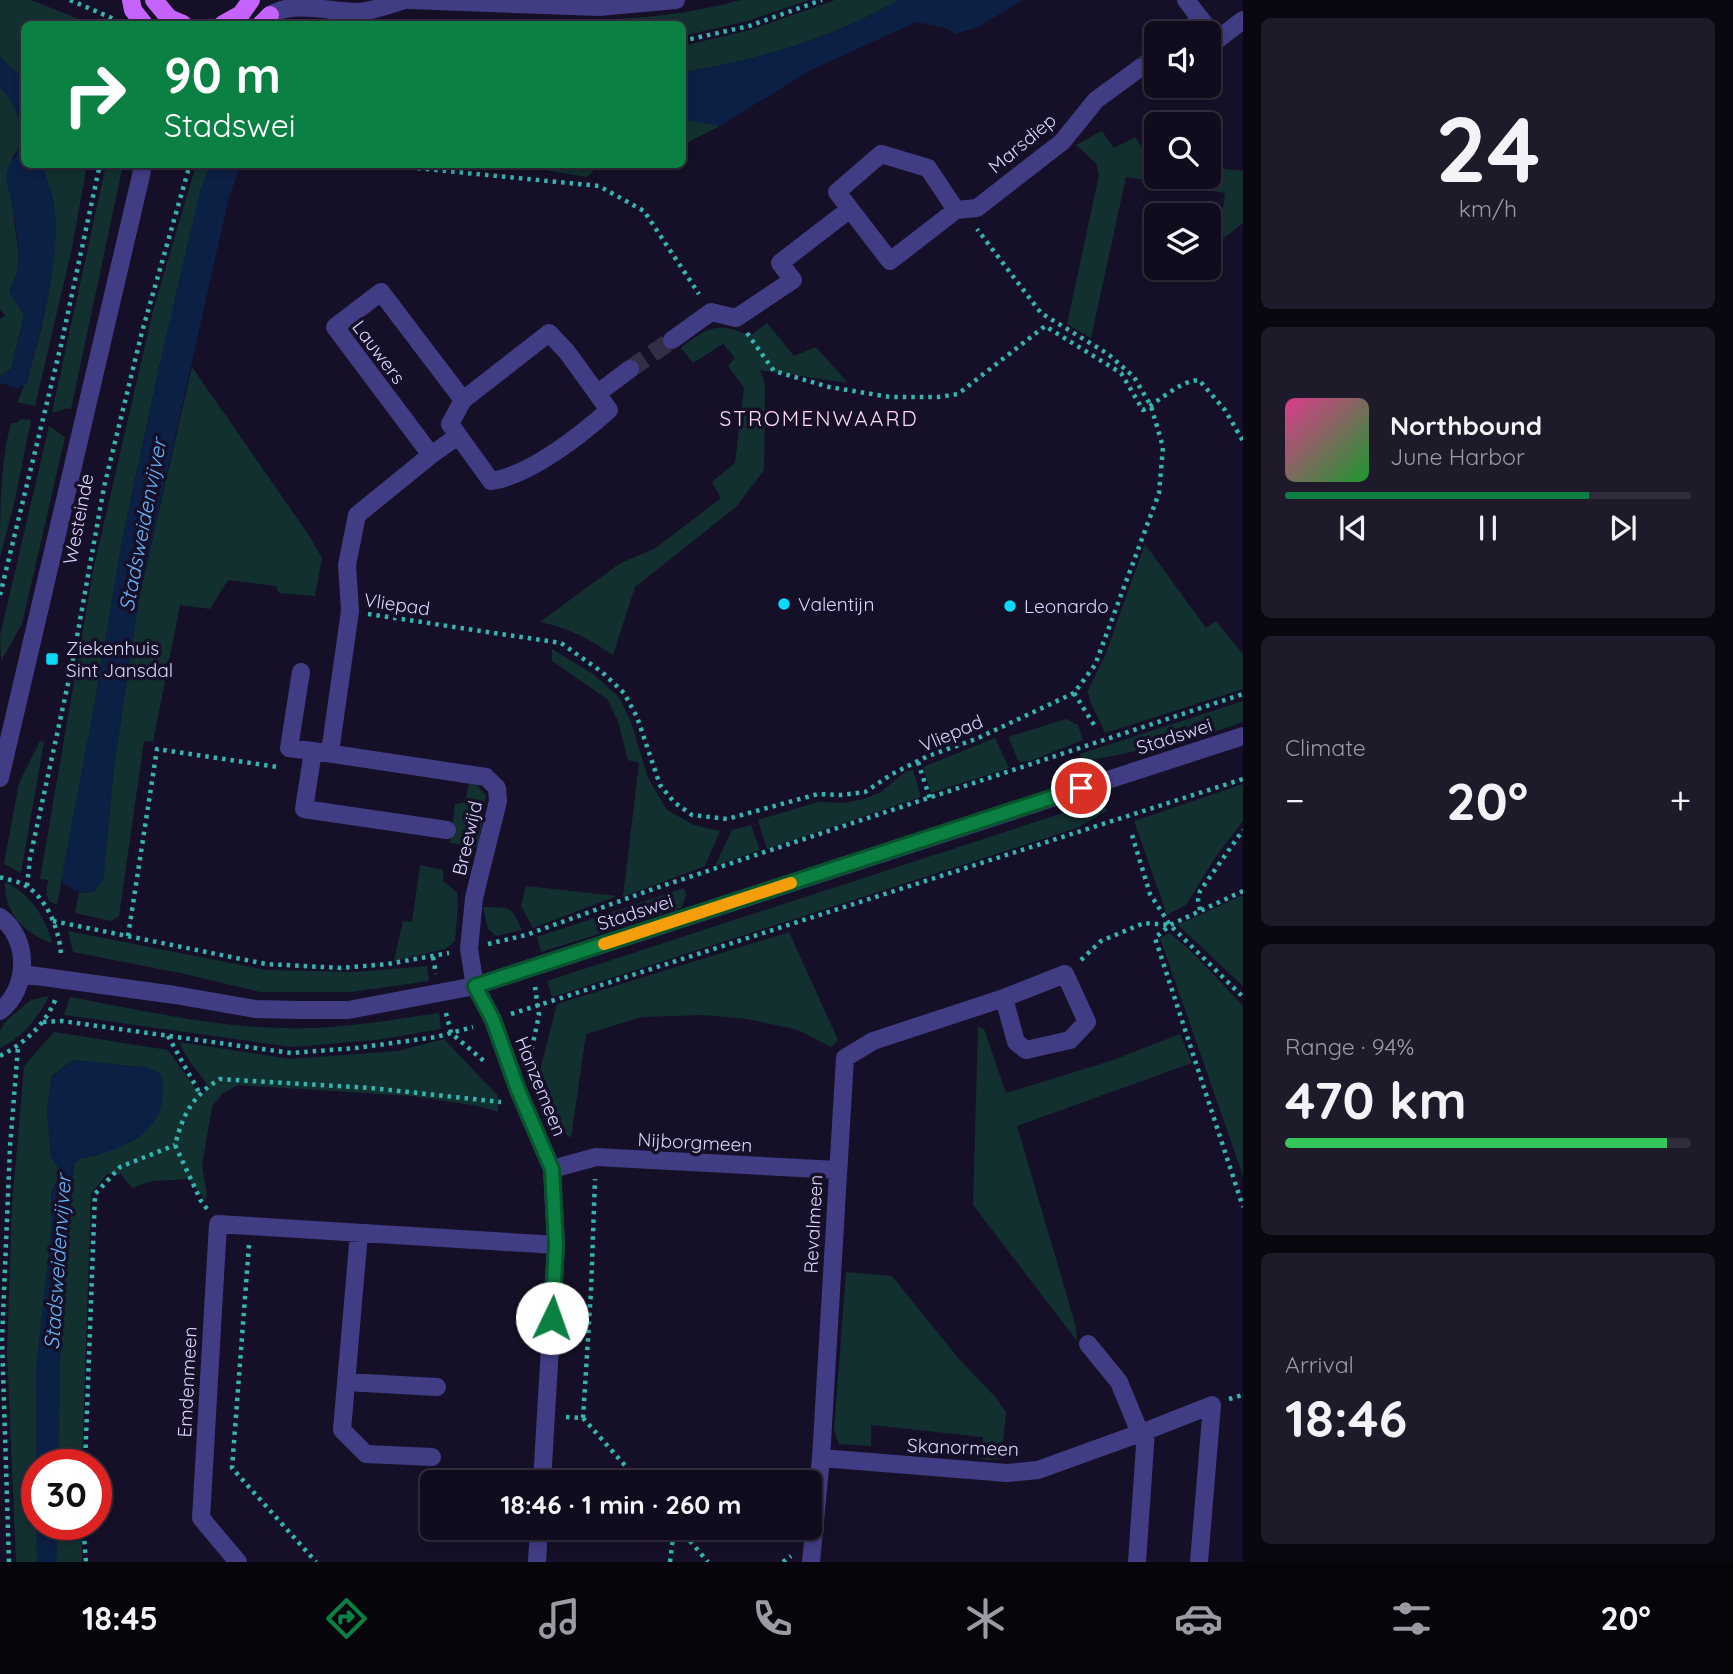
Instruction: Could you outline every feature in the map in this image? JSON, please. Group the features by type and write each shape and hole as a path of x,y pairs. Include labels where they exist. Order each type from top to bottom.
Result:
{"main road":[{"path":"131,0 133,10 142,21"},
{"path":"154,0 169,18 176,21"},
{"path":"228,21 241,13 251,0"}],"street":[{"path":"266,20 281,9 294,7 358,12 407,0 599,7 676,0"},
{"path":"1186,0 1217,40 1243,20"},
{"name":"Marsdiep","path":"850,209 890,261 956,210 977,208 1062,142 1096,100 1140,68"},
{"path":"672,340 711,312 736,318 793,280 779,263 850,209 837,192 881,155 928,168 956,210"},
{"name":"Westeinde","path":"0,778 144,168"},
{"name":"Lauwers","path":"431,455 335,327 381,292 463,400"},
{"path":"549,333 598,393 609,410 586,431 556,452 502,480 491,481 450,424 463,400 549,333"},
{"path":"598,393 630,369"},
{"path":"350,611 347,565 358,515 458,436"},
{"name":"Breewijd","path":"350,611 321,751 310,772 304,809 447,830"},
{"name":"Breewijd","path":"301,672 289,748 485,777 498,788 498,801 474,898 469,949 475,986"},
{"name":"Stadswei","path":"22,974 255,1009 348,1010 475,986 1243,736"},
{"path":"0,917 17,937 22,956 22,974 16,993 0,1011"},
{"path":"1004,998 1016,1042 1026,1050 1070,1040 1087,1022 1065,974"},
{"name":"Revalmeen","path":"811,1562 821,1458 845,1058 873,1041 1004,998 1065,974"},
{"name":"Hanzemeen","path":"475,986 493,1020 521,1098 552,1169 556,1245 543,1470"},
{"name":"Nijborgmeen","path":"552,1169 596,1157 837,1170"},
{"path":"218,1224 556,1245"},
{"name":"Emdenmeen","path":"218,1224 201,1518 238,1562"},
{"path":"359,1233 342,1430 366,1454 432,1457"},
{"path":"1088,1345 1119,1382 1143,1432 1137,1562"},
{"path":"346,1382 437,1387"},
{"name":"Skanormeen","path":"821,1458 1007,1474 1038,1470 1212,1405 1199,1562"},
{"path":"537,1562 538,1540"}],"path":[{"path":"70,0 117,21"},
{"path":"686,40 749,26 822,0"},
{"path":"0,595 61,345 99,168"},
{"name":"Westeinde","path":"27,886 30,858 71,670 104,486 142,332 189,168"},
{"path":"416,168 598,186 644,211 711,312"},
{"name":"Vliepad","path":"350,611 561,643 603,672 624,693 638,717 660,785 674,802 692,816 727,820 818,794 865,792 892,774 976,739 1074,692 1095,665 1159,493 1163,447 1151,406 1135,377 1108,354 1041,313 970,219 956,210"},
{"path":"736,318 774,371 828,387 890,397 938,397 958,394 1045,326 1121,373 1143,410 1192,380 1199,380 1224,411 1243,441"},
{"path":"1074,692 1096,728"},
{"name":"Stadswei","path":"918,762 930,799 1243,694"},
{"path":"128,936 157,749 310,772"},
{"path":"43,1022 62,1021 290,1053 356,1048 451,1033 1243,779"},
{"path":"1200,910 1200,891 1243,830"},
{"path":"1132,835 1150,894 1170,925 1243,997"},
{"path":"1243,891 1170,925 1155,938 1243,1207"},
{"path":"1065,974 1101,941 1144,923 1170,925"},
{"path":"218,1224 201,1201 176,1145 190,1106 200,1093 220,1079 521,1098 539,1015 522,936"},
{"path":"433,957 451,1033 489,1065"},
{"path":"167,1035 200,1093"},
{"path":"9,1562 2,1340 10,1147 18,1047"},
{"path":"86,1449 95,1194 120,1167 176,1145"},
{"path":"583,1418 596,1157"},
{"path":"251,1226 232,1468 316,1562"},
{"path":"547,1415 583,1418 628,1470"},
{"path":"84,1540 86,1562"},
{"path":"670,1562 675,1540"},
{"path":"688,1540 708,1562"}],"green space":[{"path":"0,0 31,0 84,21 21,21 21,77 0,57"},
{"path":"740,0 809,0 747,21 686,35 686,21 386,21 607,19 674,14"},
{"path":"835,0 899,0 821,37 739,61 686,71 686,45 750,30"},
{"path":"333,19 386,21 333,21"},
{"path":"0,87 11,99 21,123 20,147 12,158 18,272 9,291 24,315 11,369 0,376 0,319 5,316 0,308"},
{"path":"686,120 720,126 686,143"},
{"path":"1102,131 1114,148 1135,137 1144,149 1144,180 1126,177 1091,338 1067,324 1099,175 1096,163 1076,145"},
{"path":"43,168 86,168 72,248 35,406 17,402 33,361 51,277 55,225 50,190"},
{"path":"105,168 122,168 71,409 52,412"},
{"path":"195,168 209,168 164,345 123,536 57,905 49,901 46,894 48,880 40,879 94,566 153,311"},
{"path":"532,168 596,168 587,177"},
{"path":"1221,168 1243,171 1243,223 1221,241 1221,222 1225,193 1200,189 1221,189"},
{"path":"767,323 794,356 816,347 848,383 760,370 765,384 764,470 736,507 635,587 613,655 578,635 540,622 619,564 656,548 721,498 712,482 735,463 744,388 728,366 735,358 723,344 693,363 681,348 698,335 714,328 739,331 750,336"},
{"path":"192,367 322,558 315,596 279,593 276,586 228,580 210,609 180,605 153,742 144,741 119,916 111,921 75,913 79,892 86,893 103,880 114,766 139,598"},
{"path":"21,419 31,420 0,558 5,455 11,423"},
{"path":"49,426 65,437 22,624 1,661 0,636"},
{"path":"1145,544 1206,628 1216,621 1243,654 1243,689 1105,733 1088,691 1106,653"},
{"path":"552,649 593,674 619,697 631,722 648,778 667,810 694,825 720,831 705,866 623,897 639,763 628,760 618,721 607,699 552,661"},
{"path":"1243,701 1243,722 1191,740 1082,762 1080,754"},
{"path":"1066,719 1078,725 1083,740 1030,761 1019,762 1008,737"},
{"path":"995,738 1009,768 931,793 923,767"},
{"path":"40,741 44,742 21,873 4,864 19,783"},
{"path":"913,770 921,797 767,849 758,820 818,802 844,803 864,799 881,792 906,771"},
{"path":"469,783 477,785 486,796 478,847 450,843 455,804 465,802"},
{"path":"1243,784 1243,821 1214,859 1187,904 1167,915 1134,821"},
{"path":"1103,800 1107,811 1077,828 552,997 547,981"},
{"path":"751,825 760,850 715,866 732,830"},
{"path":"420,865 443,870 443,881 457,892 455,941 445,949 394,961 403,921 412,922"},
{"path":"5,882 29,899 45,924 52,943 33,934 18,920 8,903"},
{"path":"526,886 617,896 533,928 521,906"},
{"path":"684,888 686,896 681,908 541,952 537,937"},
{"path":"1243,895 1243,986 1178,925"},
{"path":"483,907 508,909 522,930 496,936 488,929"},
{"path":"68,931 266,970 356,972 427,966 429,981 351,992 260,992 73,952"},
{"path":"789,932 838,1040 831,1047 798,1030 748,1019 702,1015 642,1017 586,1034 571,1138 553,1122 538,1078 557,1004"},
{"path":"1170,933 1195,955 1243,1006 1243,1176 1160,938"},
{"path":"49,996 29,1026 0,1048 0,1030 7,1020 31,1000"},
{"path":"70,997 176,1017 257,1027 303,1028 362,1024 439,1013 441,1029 376,1040 292,1047 64,1015"},
{"path":"978,1027 984,1029 1006,1093 1113,1060 1180,1034 1192,1063 1017,1126 1076,1327 1077,1341 973,1205"},
{"path":"54,1032 168,1050 201,1096 209,1087 179,1042 290,1059 397,1051 444,1039 498,1096 498,1112 478,1106 412,1096 238,1085 222,1094 212,1107 202,1166 207,1195 205,1200 188,1179 152,1181 132,1188 121,1174 107,1174 91,1194 83,1449 58,1449 61,1312 74,1164 81,1158 99,1155 148,1068 73,1060 52,1076 47,1110 51,1157 60,1169 51,1194 52,1222 36,1372 36,1449 21,1449 21,1540 37,1540 37,1562 16,1562 7,1352 12,1206 24,1066"},
{"path":"846,1272 892,1276 959,1359 997,1399 1006,1413 1001,1459 982,1460 983,1437 871,1425 871,1446 839,1444 834,1430"},
{"path":"57,1540 81,1540 82,1562 56,1562"}],"water":[{"path":"899,0 1023,0 978,27 956,34 945,28 916,22 809,71 720,126 686,120 686,71 794,46 874,14"},
{"path":"0,57 21,77 21,123 15,107 0,87"},
{"path":"21,143 21,168 43,168 53,201 56,227 52,272 43,319 27,384 17,388 0,383 0,376 11,369 24,315 9,291 15,279 18,251 15,219 6,177"},
{"name":"Stadsweidenvijver","path":"209,168 241,168 229,197 139,598 114,766 103,880 94,892 81,892 62,882 64,864 123,536 200,191"},
{"name":"Stadsweidenvijver","path":"73,1060 148,1068 161,1074 163,1090 157,1117 150,1128 128,1143 83,1158 74,1164 61,1312 58,1449 36,1449 36,1372 52,1222 51,1194 59,1176 59,1169 51,1157 47,1110 52,1077"},
{"path":"37,1540 57,1540 56,1562 37,1562"}],"tunnel":[{"path":"1140,68 1144,65"},
{"path":"630,369 672,340"}],"slow traffic":[{"path":"604,944 791,883"}],"place":[{"name":"Valentijn","path":"784,604"},
{"name":"Leonardo","path":"1010,606"},
{"name":"Ziekenhuis Sint Jansdal","path":"52,659"}],"district":[{"name":"STROMENWAARD","path":"819,418"}],"route":[{"path":"552,1318 556,1245 552,1169 518,1090 493,1020 475,986 1081,788"}]}
